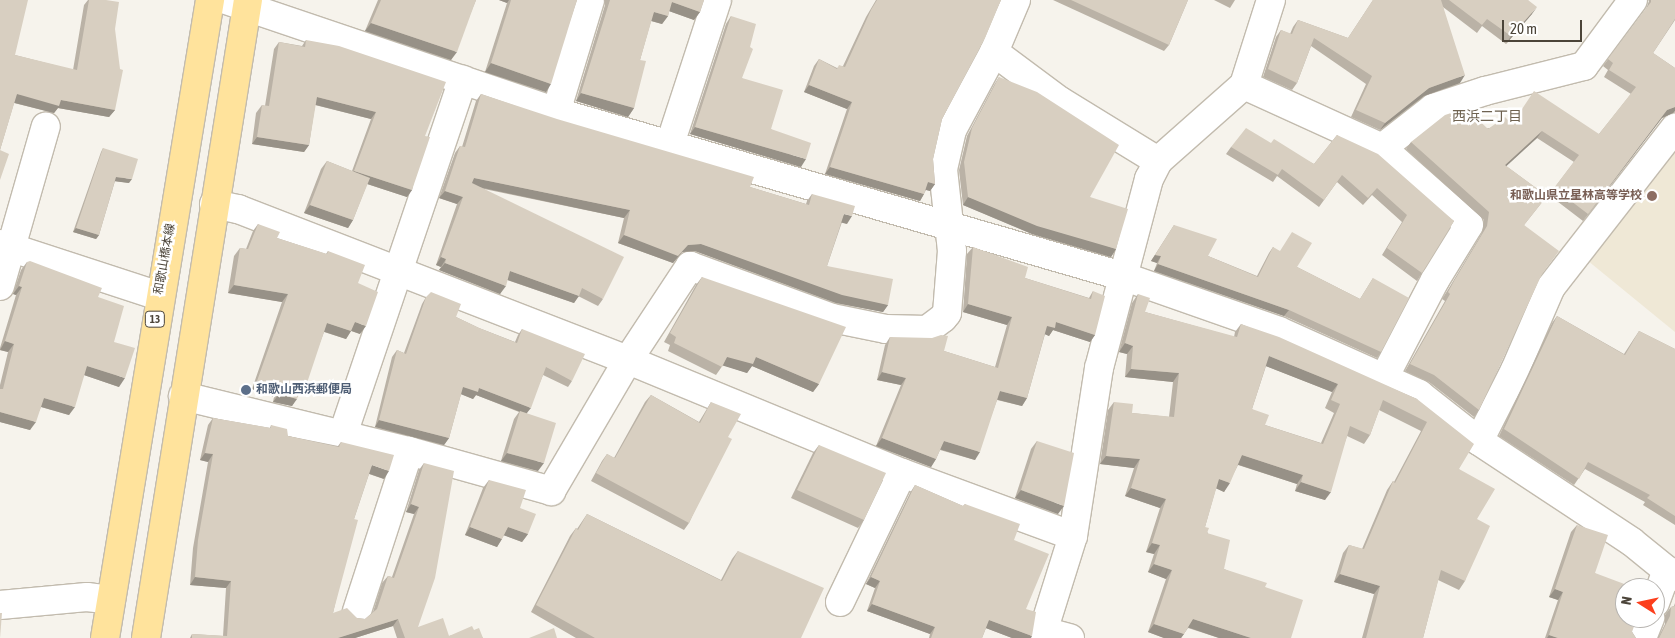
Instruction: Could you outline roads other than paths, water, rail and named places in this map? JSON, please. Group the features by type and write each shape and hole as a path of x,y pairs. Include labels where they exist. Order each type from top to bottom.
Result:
{"main road":[{"name":"和歌山橋本線","path":"105,638 159,296 210,0"},
{"path":"146,638 214,204 240,2"}],"street":[{"path":"556,112 590,0"},
{"path":"670,144 717,0"},
{"path":"183,396 409,451 551,492 628,360 690,266 832,318 886,328 927,330 947,313 952,251 947,228 943,169 952,130 994,52 1016,0"},
{"path":"1070,638 1042,634 1073,536 1099,368 1126,277 1148,179 1158,161 1244,85 1270,0"},
{"path":"1382,148 1433,108 1485,90 1584,66 1633,0"},
{"path":"240,2 556,112 670,144 947,228 1126,277 1279,331 1420,394 1479,441 1632,542 1671,574"},
{"path":"994,52 1060,101 1158,161"},
{"path":"343,434 463,80"},
{"path":"1244,85 1382,148 1469,224 1435,280 1384,378"},
{"path":"0,286 6,246 46,126"},
{"path":"1479,441 1515,370 1551,287 1675,128"},
{"path":"214,204 238,209 628,360 902,473 1073,536"},
{"path":"6,246 159,296"},
{"path":"357,611 409,451"},
{"path":"840,602 902,473"},
{"path":"0,605 87,597 111,600"}],"place":[{"name":"和歌山県立星林高等学校","path":"1652,196"},
{"name":"和歌山西浜郵便局","path":"246,390"}],"district":[{"name":"西浜二丁目","path":"1487,116"}]}
